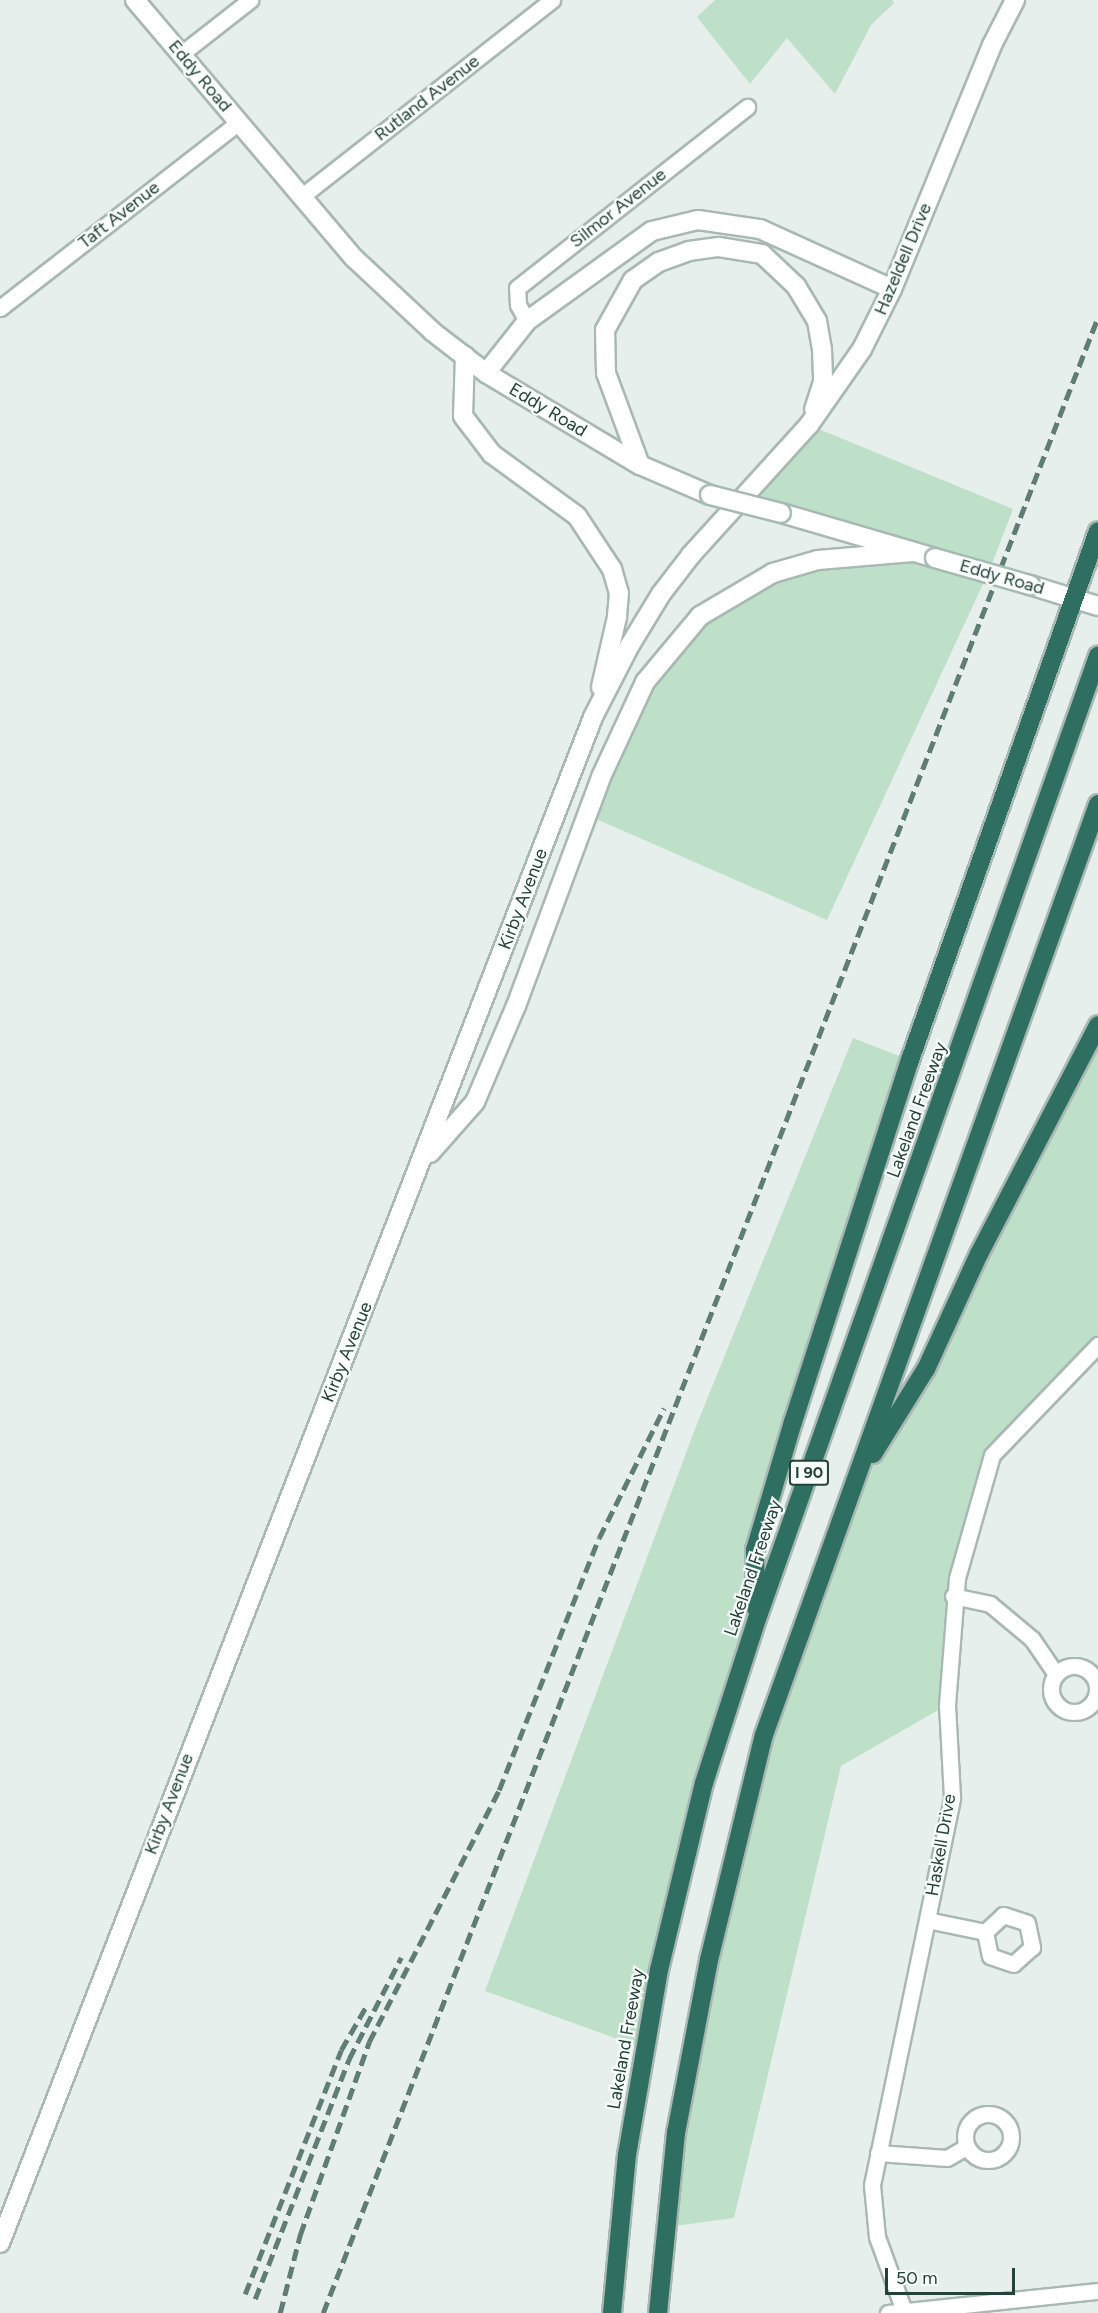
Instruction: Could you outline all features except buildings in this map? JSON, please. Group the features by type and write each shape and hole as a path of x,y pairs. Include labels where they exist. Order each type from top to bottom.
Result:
{"highway":[{"path":"757,1619 755,1550 793,1422 910,1060 1086,602 1098,531"},
{"name":"Lakeland Freeway","path":"612,2313 627,2155 659,1970 704,1783 757,1619 1098,656"},
{"name":"I 90","path":"658,2313 676,2133 709,1960 764,1735 1098,804"},
{"path":"855,1484 926,1369 979,1254 1098,1025"}],"street":[{"name":"Eddy Road","path":"135,0 378,282 486,373 639,465 710,495 782,513 1086,602"},
{"path":"181,54 250,0"},
{"name":"Rutland Avenue","path":"302,196 552,0"},
{"name":"Hazeldell Drive","path":"748,492 809,425 862,349 892,290 992,45 1015,0"},
{"name":"Silmor Avenue","path":"527,321 518,305 517,288 747,106"},
{"name":"Taft Avenue","path":"0,308 239,122"},
{"path":"486,373 527,321 652,231 698,220 760,229 892,290"},
{"path":"639,465 606,373 605,330 614,308 633,280 659,262 679,255 719,247 830,262"},
{"path":"762,254 796,286 817,321 823,382 809,425"},
{"path":"465,356 463,416 492,454 577,516 612,569 619,593 617,617 593,717"},
{"name":"Kirby Avenue","path":"0,2243 423,1161 593,717 630,645 662,594 748,492"},
{"path":"423,1161 475,1102 516,1006 601,777 645,682 700,616 772,573 818,560 913,552"},
{"name":"Haskell Drive","path":"904,2311 878,2237 873,2185 952,1797 947,1705 953,1596 992,1455 1098,1345"},
{"path":"953,1596 990,1604 1032,1640 1056,1674"},
{"path":"927,1920 984,1932"},
{"path":"878,2153 947,2158 966,2147"},
{"path":"888,2313 1098,2291"}],"green space":[{"path":"715,0 892,0 894,3 871,25 835,94 787,38 750,84 697,17"},
{"path":"809,425 1013,509 990,569 827,920 587,815 645,682 700,616 773,573 911,552 740,502"},
{"path":"1098,1025 1098,1345 992,1455 957,1578 947,1705 841,1766 734,2218 667,2227 676,2133 764,1735 855,1484 926,1369"},
{"path":"853,1038 910,1060 755,1550 757,1619 704,1783 645,2049 485,1991 695,1429"}],"railway":[{"path":"323,2313 1098,317"},
{"path":"280,2313 300,2235 369,2042 499,1790 599,1538 664,1408"},
{"path":"255,2299 349,2059 401,1958"},
{"path":"245,2294 341,2050 367,2005"}]}
